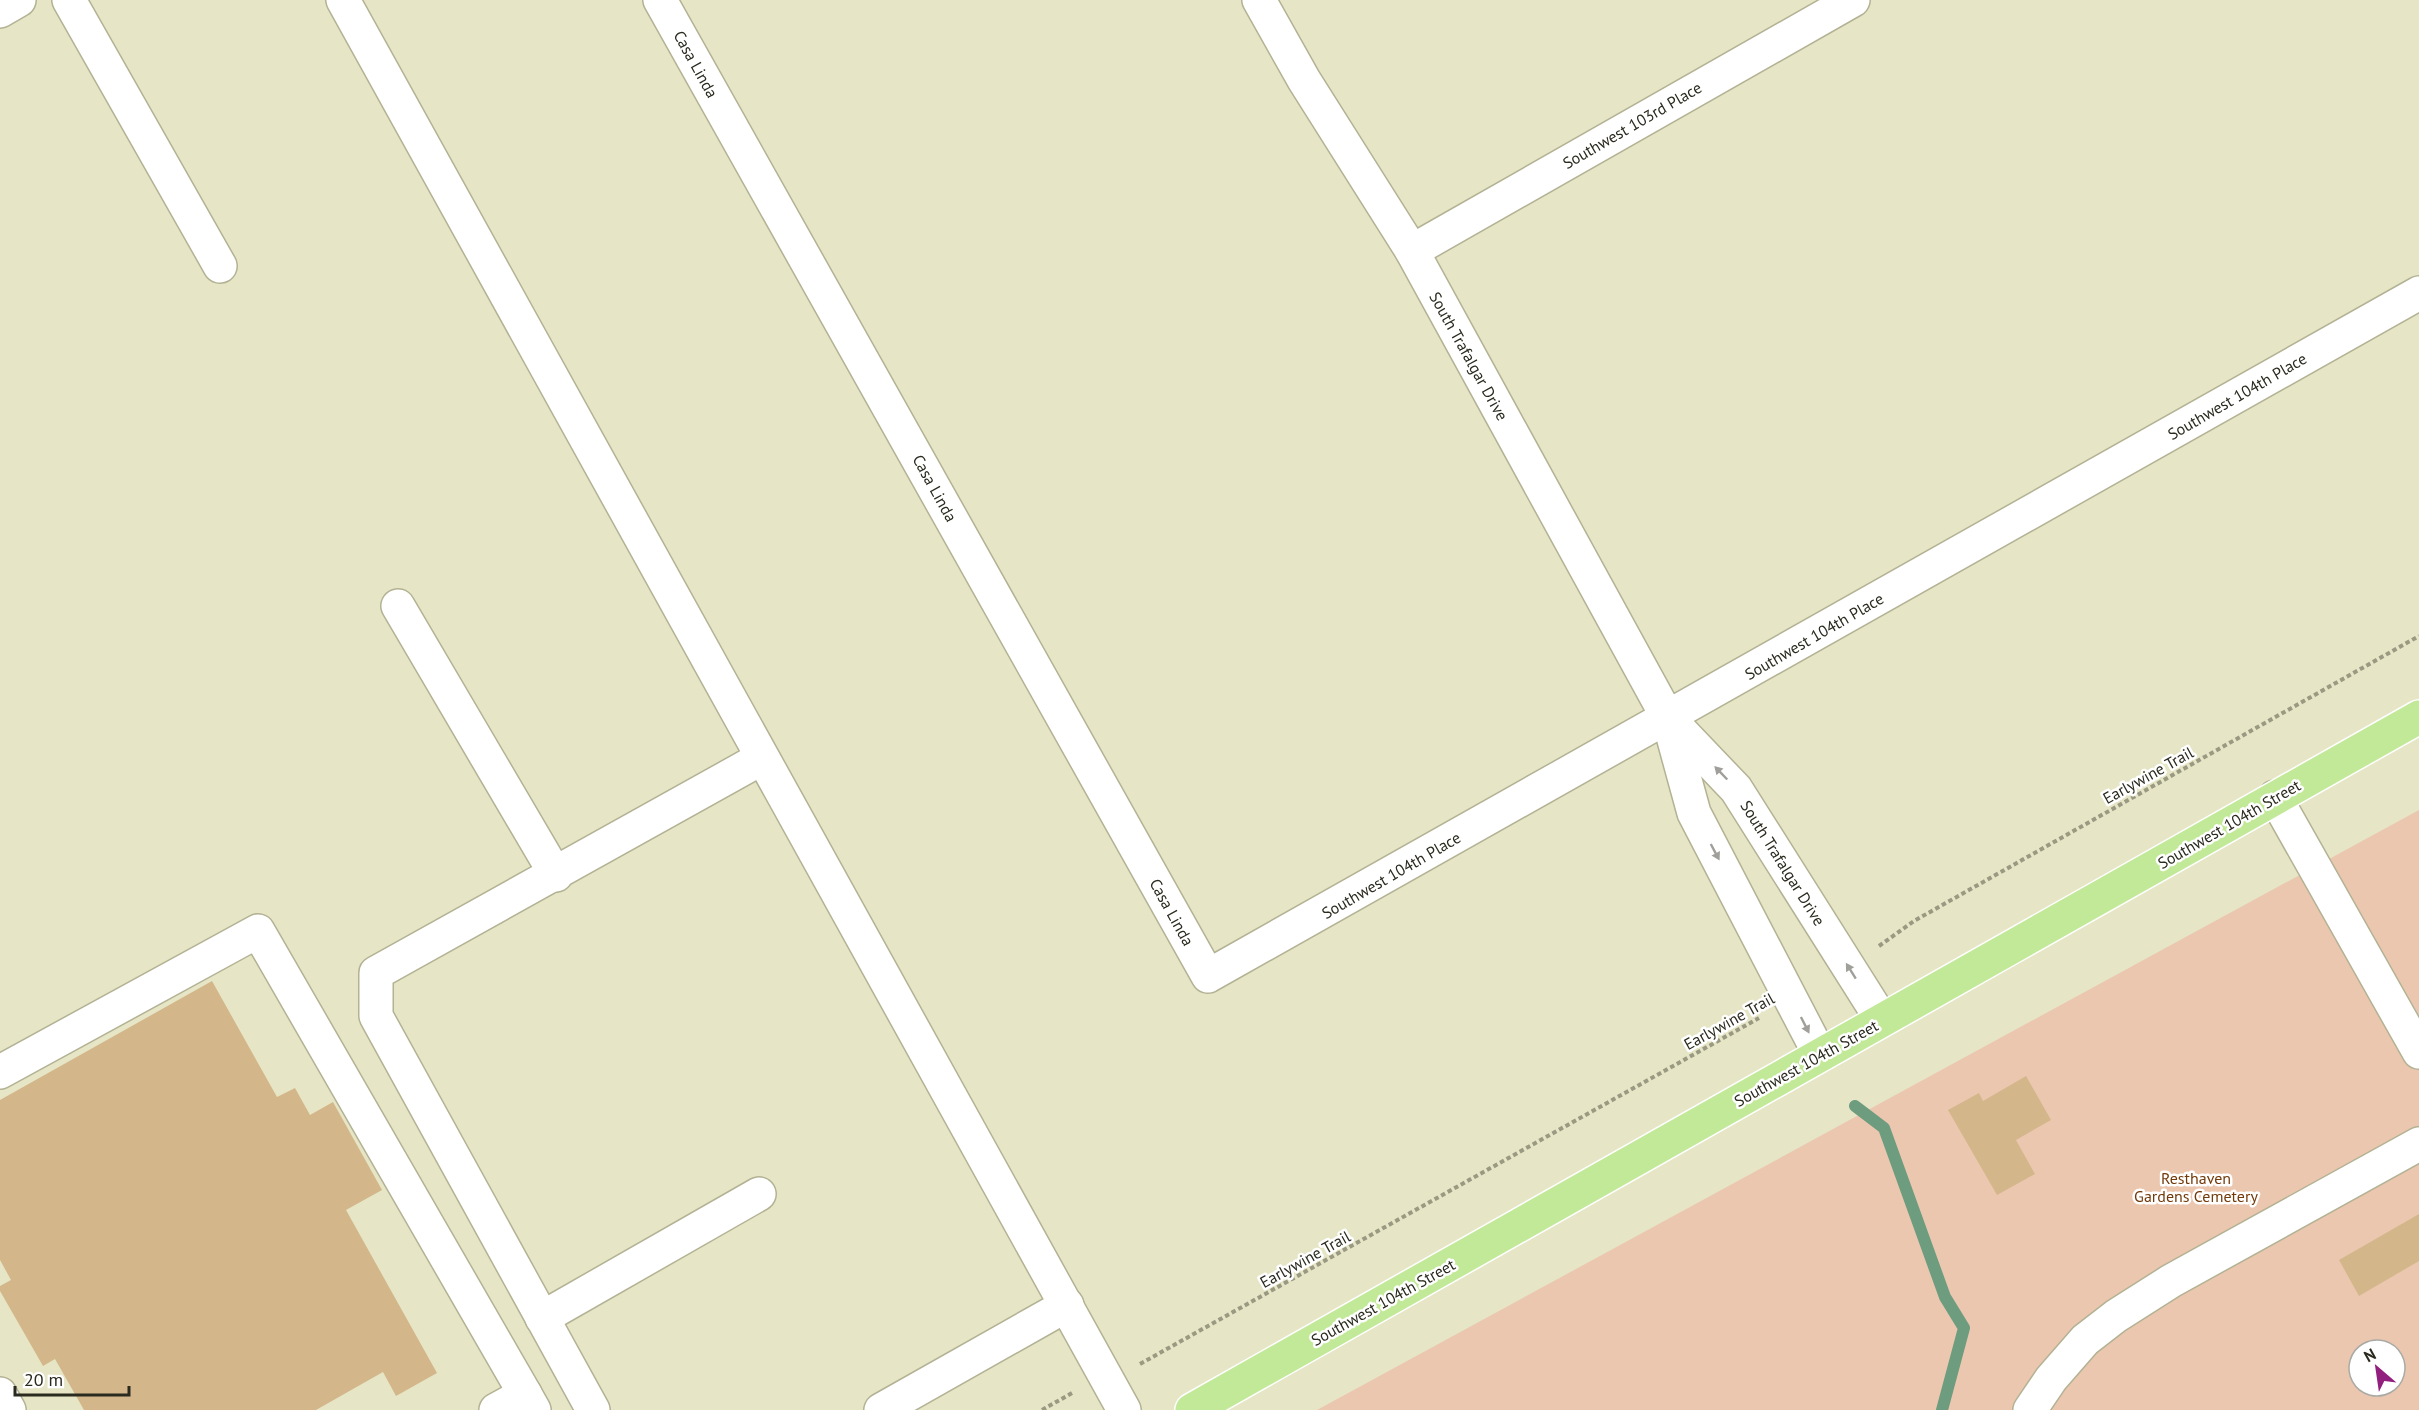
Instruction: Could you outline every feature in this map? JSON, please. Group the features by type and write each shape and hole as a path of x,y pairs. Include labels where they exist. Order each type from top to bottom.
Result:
{"main road":[{"name":"Southwest 104th Street","path":"1192,1410 2419,717"}],"street":[{"path":"0,11 19,0"},
{"path":"69,0 220,266"},
{"path":"343,0 1124,1410"},
{"name":"Casa Linda","path":"660,0 1208,976"},
{"name":"South Trafalgar Drive","path":"1259,0 1304,80 1412,251 1668,718 1694,813 1820,1055"},
{"name":"Southwest 103rd Place","path":"1412,251 1853,0"},
{"name":"Southwest 104th Place","path":"1208,976 2419,293"},
{"path":"398,606 556,875"},
{"name":"South Trafalgar Drive","path":"1668,718 1736,789 1882,1020"},
{"path":"593,1410 376,1016 376,974 762,758"},
{"path":"2275,797 2419,1052"},
{"path":"0,1072 258,931 530,1402 496,1410"},
{"path":"2030,1410 2052,1379 2085,1341 2116,1316 2171,1281 2419,1144"},
{"path":"542,1318 759,1194"},
{"path":"881,1410 1067,1305"},
{"path":"0,1394 9,1410"}],"path":[{"name":"Earlywine Trail","path":"1849,968 1914,921 2419,636"},
{"name":"Earlywine Trail","path":"1042,1410 1051,1403 1106,1377 1145,1362 1791,999"}],"green space":[{"name":"Resthaven Gardens Cemetery","path":"2419,810 2419,1410 1317,1410"}],"building":[{"path":"212,981 277,1097 295,1088 310,1115 333,1102 382,1190 346,1210 437,1373 396,1396 383,1372 316,1410 84,1410 55,1359 43,1366 0,1291 0,1286 11,1280 0,1260 0,1100"},
{"path":"2026,1076 2051,1120 2016,1140 2035,1174 1997,1195 1948,1110 1979,1093 1983,1101"},
{"path":"2419,1214 2419,1261 2359,1296 2339,1260"}],"waterway":[{"path":"1855,1106 1884,1128 1945,1297 1964,1328 1942,1410"}]}
